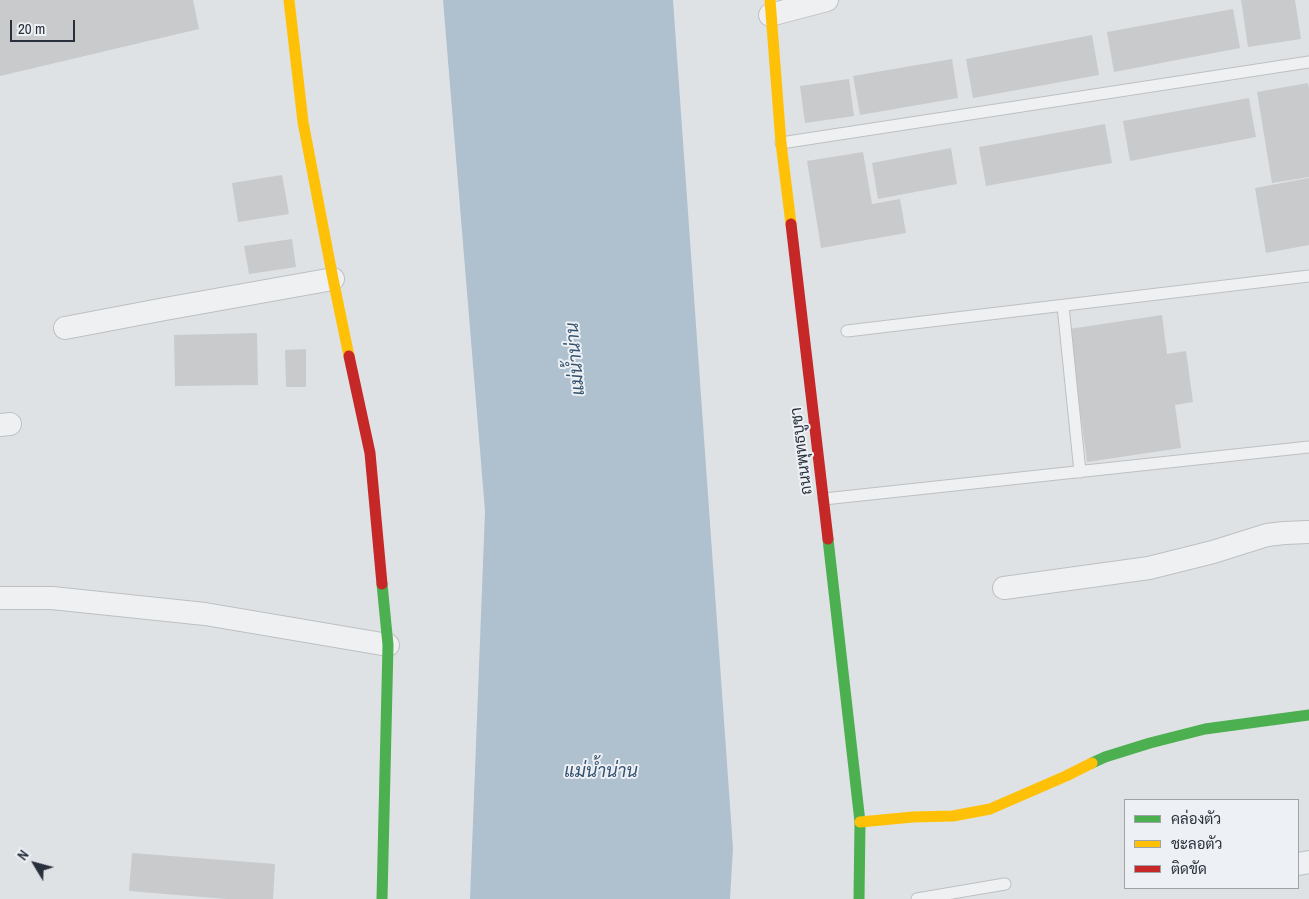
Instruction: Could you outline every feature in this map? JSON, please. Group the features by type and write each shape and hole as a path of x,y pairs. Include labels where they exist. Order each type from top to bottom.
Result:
{"street":[{"path":"290,0 303,122 370,453 388,645 382,899"},
{"path":"770,7 827,0"},
{"name":"ถนนพุทธบูชา","path":"770,7 781,142 824,499 860,822 859,899"},
{"path":"65,328 165,308 334,279"},
{"path":"1004,588 1149,568 1266,536 1309,532"},
{"path":"0,598 52,598 205,614 388,645"},
{"path":"860,822 913,817 953,816 990,809 1105,757 1150,742 1204,729 1309,715"}],"lane":[{"path":"781,142 1309,62"},
{"path":"848,331 1309,276"},
{"path":"1063,306 1080,472"},
{"path":"824,499 1309,447"},
{"path":"918,899 1005,884"}],"water":[{"name":"แม่น้ำน่าน","path":"443,0 673,0 733,848 730,899 470,899 485,511"}],"building":[{"path":"0,0 193,0 199,29 0,76"},
{"path":"1241,0 1295,0 1301,39 1248,47"},
{"path":"1233,9 1240,48 1114,72 1107,32"},
{"path":"1092,35 1099,75 973,98 966,59"},
{"path":"952,59 958,98 860,115 853,76"},
{"path":"849,79 854,116 805,123 800,86"},
{"path":"1308,83 1309,177 1272,183 1257,92"},
{"path":"1249,98 1256,137 1130,161 1123,121"},
{"path":"1105,124 1112,163 986,186 979,147"},
{"path":"951,148 957,184 878,199 872,163"},
{"path":"863,152 872,204 900,199 906,233 821,248 807,161"},
{"path":"282,175 289,214 238,222 232,183"},
{"path":"1309,178 1309,245 1266,253 1255,188"},
{"path":"292,239 296,267 249,274 244,246"},
{"path":"1162,315 1167,354 1186,351 1193,402 1175,405 1181,448 1087,462 1069,329"},
{"path":"257,333 258,385 175,386 174,335"},
{"path":"306,349 306,387 286,387 285,350"},
{"path":"132,853 275,864 273,899 227,899 129,891"}],"traffic: fast":[{"path":"828,539 860,822 859,899"},
{"path":"382,584 388,645 382,899"},
{"path":"1092,763 1150,743 1205,729 1309,715"}],"traffic: slow":[{"path":"289,0 303,122 349,356"},
{"path":"770,0 781,143 791,224"},
{"path":"860,822 913,817 953,816 990,809 1092,763"}],"traffic: jam":[{"path":"791,224 828,539"},
{"path":"349,356 370,453 382,584"}]}
